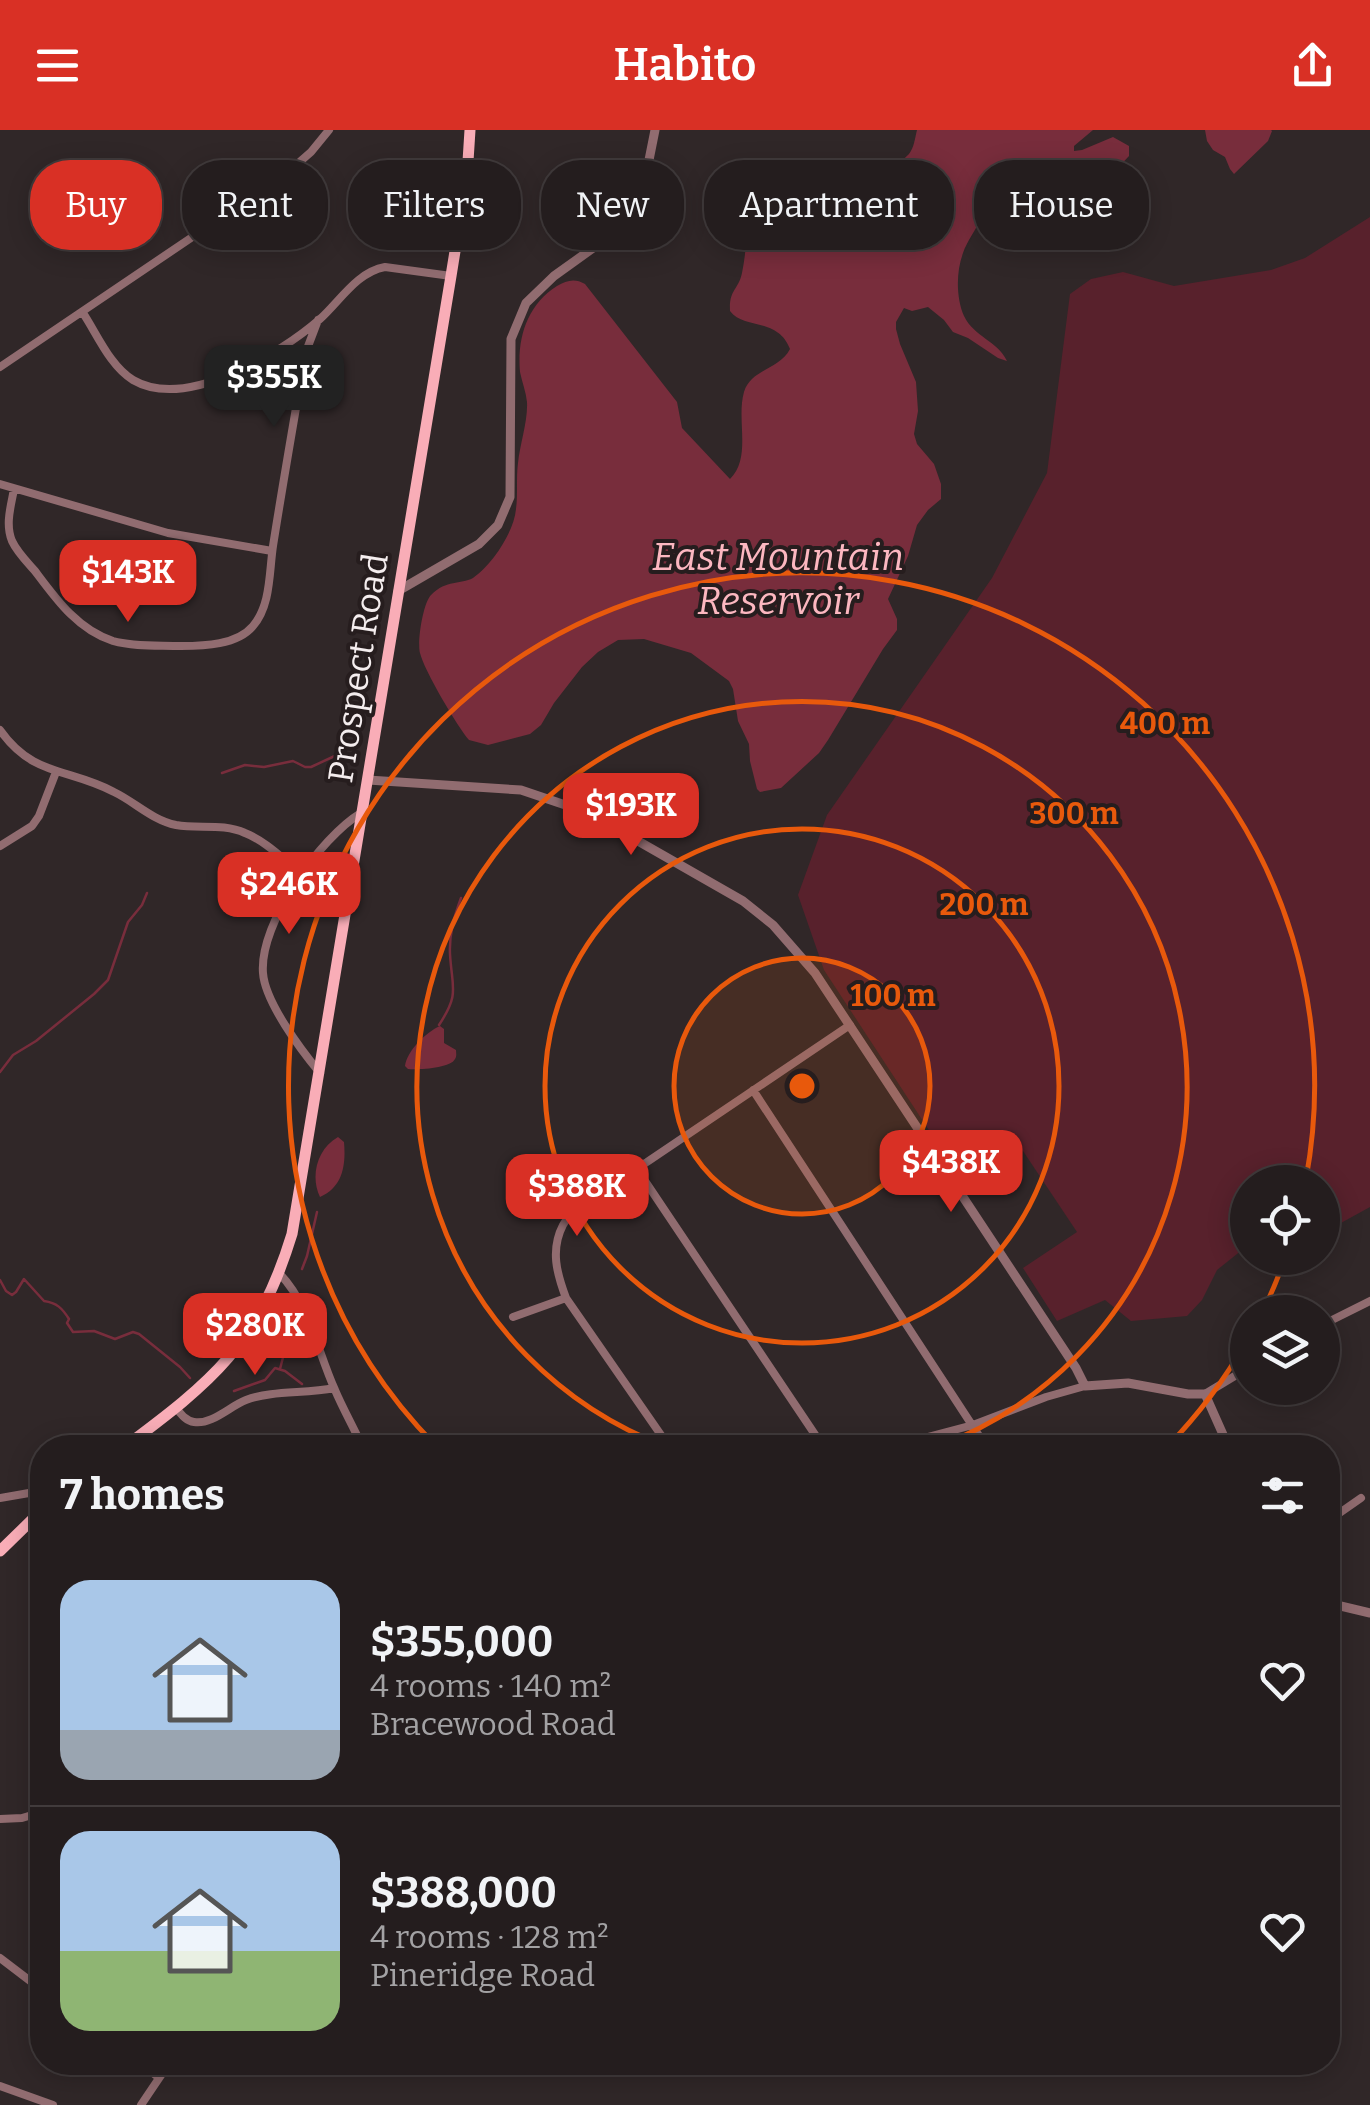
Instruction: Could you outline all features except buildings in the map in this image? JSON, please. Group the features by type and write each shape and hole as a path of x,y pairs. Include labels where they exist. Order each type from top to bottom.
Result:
{"main road":[{"name":"Prospect Road","path":"141,1435 204,1384 239,1346 280,1274 292,1234 451,276 470,130"},
{"path":"0,1550 30,1521"}],"street":[{"path":"0,367 287,173 328,130"},
{"path":"398,591 479,544 498,525 510,497 511,339 526,302 630,217 642,195 655,130"},
{"path":"83,312 114,361 131,378 149,386 183,389 208,383 274,351 318,320 374,269 451,276"},
{"path":"14,488 8,521 12,539 76,620 95,633 132,644 200,646 239,637 252,628 268,593 302,373 318,320"},
{"path":"274,351 293,359 302,373"},
{"path":"0,484 168,533 272,551"},
{"path":"0,730 26,758 107,788 167,822 246,833 302,874"},
{"path":"0,846 32,826 56,772"},
{"path":"368,780 521,790 589,813 743,901 774,924 815,972 1086,1386"},
{"path":"320,1073 284,1022 262,972 270,934 302,874 338,828 362,812"},
{"path":"661,1435 566,1298 555,1259 561,1228 580,1203 850,1025"},
{"path":"754,1090 979,1435"},
{"path":"637,1168 815,1435"},
{"path":"280,1274 303,1307 334,1388 358,1435"},
{"path":"513,1317 566,1298"},
{"path":"1340,1316 1370,1300"},
{"path":"937,1435 1086,1386 1128,1383 1194,1395 1206,1394 1230,1379"},
{"path":"176,1408 190,1422 200,1422 247,1399 334,1388"},
{"path":"1206,1394 1223,1435"},
{"path":"0,1498 30,1493"},
{"path":"1340,1513 1361,1498"},
{"path":"1340,1606 1370,1613"},
{"path":"0,1819 30,1816"},
{"path":"0,1958 30,1981"},
{"path":"155,2075 159,2078"},
{"path":"142,2105 161,2075"},
{"path":"0,2086 53,2105"}],"shaded area":[{"path":"1370,217 1370,1207 1340,1224 1340,1165 1230,1165 1230,1260 1217,1270 1202,1300 1187,1316 1131,1321 1105,1300 1057,1321 1023,1268 1077,1232 1013,1136 957,1173 824,970 798,895 827,815 992,578 1047,473 1070,294 1091,279 1123,272 1174,286 1271,270 1305,258"}],"water":[{"name":"East Mountain Reservoir","path":"917,130 1093,130 1074,146 1074,151 1113,137 1129,146 1129,156 1125,160 974,160 974,232 959,268 958,293 968,323 998,348 1007,361 953,332 928,307 912,311 904,308 896,322 900,344 916,382 918,411 914,434 917,444 934,464 941,499 917,525 888,599 897,619 897,630 819,753 781,788 760,792 729,681 691,653 644,639 618,640 598,652 530,734 488,745 469,740 423,661 419,648 421,623 431,595 442,587 473,578 501,547 511,528 527,409 520,347 526,323 538,303 564,282 585,284 677,402 682,428 730,479 737,470 742,449 744,392 753,379 790,349 778,332 736,317 730,311 745,250 954,250 954,160 902,160 914,143"},
{"path":"1205,130 1272,131 1268,141 1234,174 1225,157 1207,141"},
{"path":"440,1026 444,1029 444,1043 456,1050 455,1059 427,1069 408,1069 405,1066 413,1048"},
{"path":"338,1137 344,1142 341,1174 334,1187 320,1197 317,1164 325,1148"}],"waterway":[{"path":"222,773 245,765 264,767 293,761 311,767 339,754"},
{"path":"0,1072 13,1055 36,1041 108,980 128,922 147,893"},
{"path":"439,1025 452,998 450,939 461,898"},
{"path":"302,1269 317,1212"},
{"path":"0,1280 12,1295 24,1279 44,1301 61,1309 73,1332 94,1331 115,1339 133,1332 139,1334 190,1378"},
{"path":"280,1369 287,1342"},
{"path":"234,1391 265,1380 275,1368 302,1384"}]}
